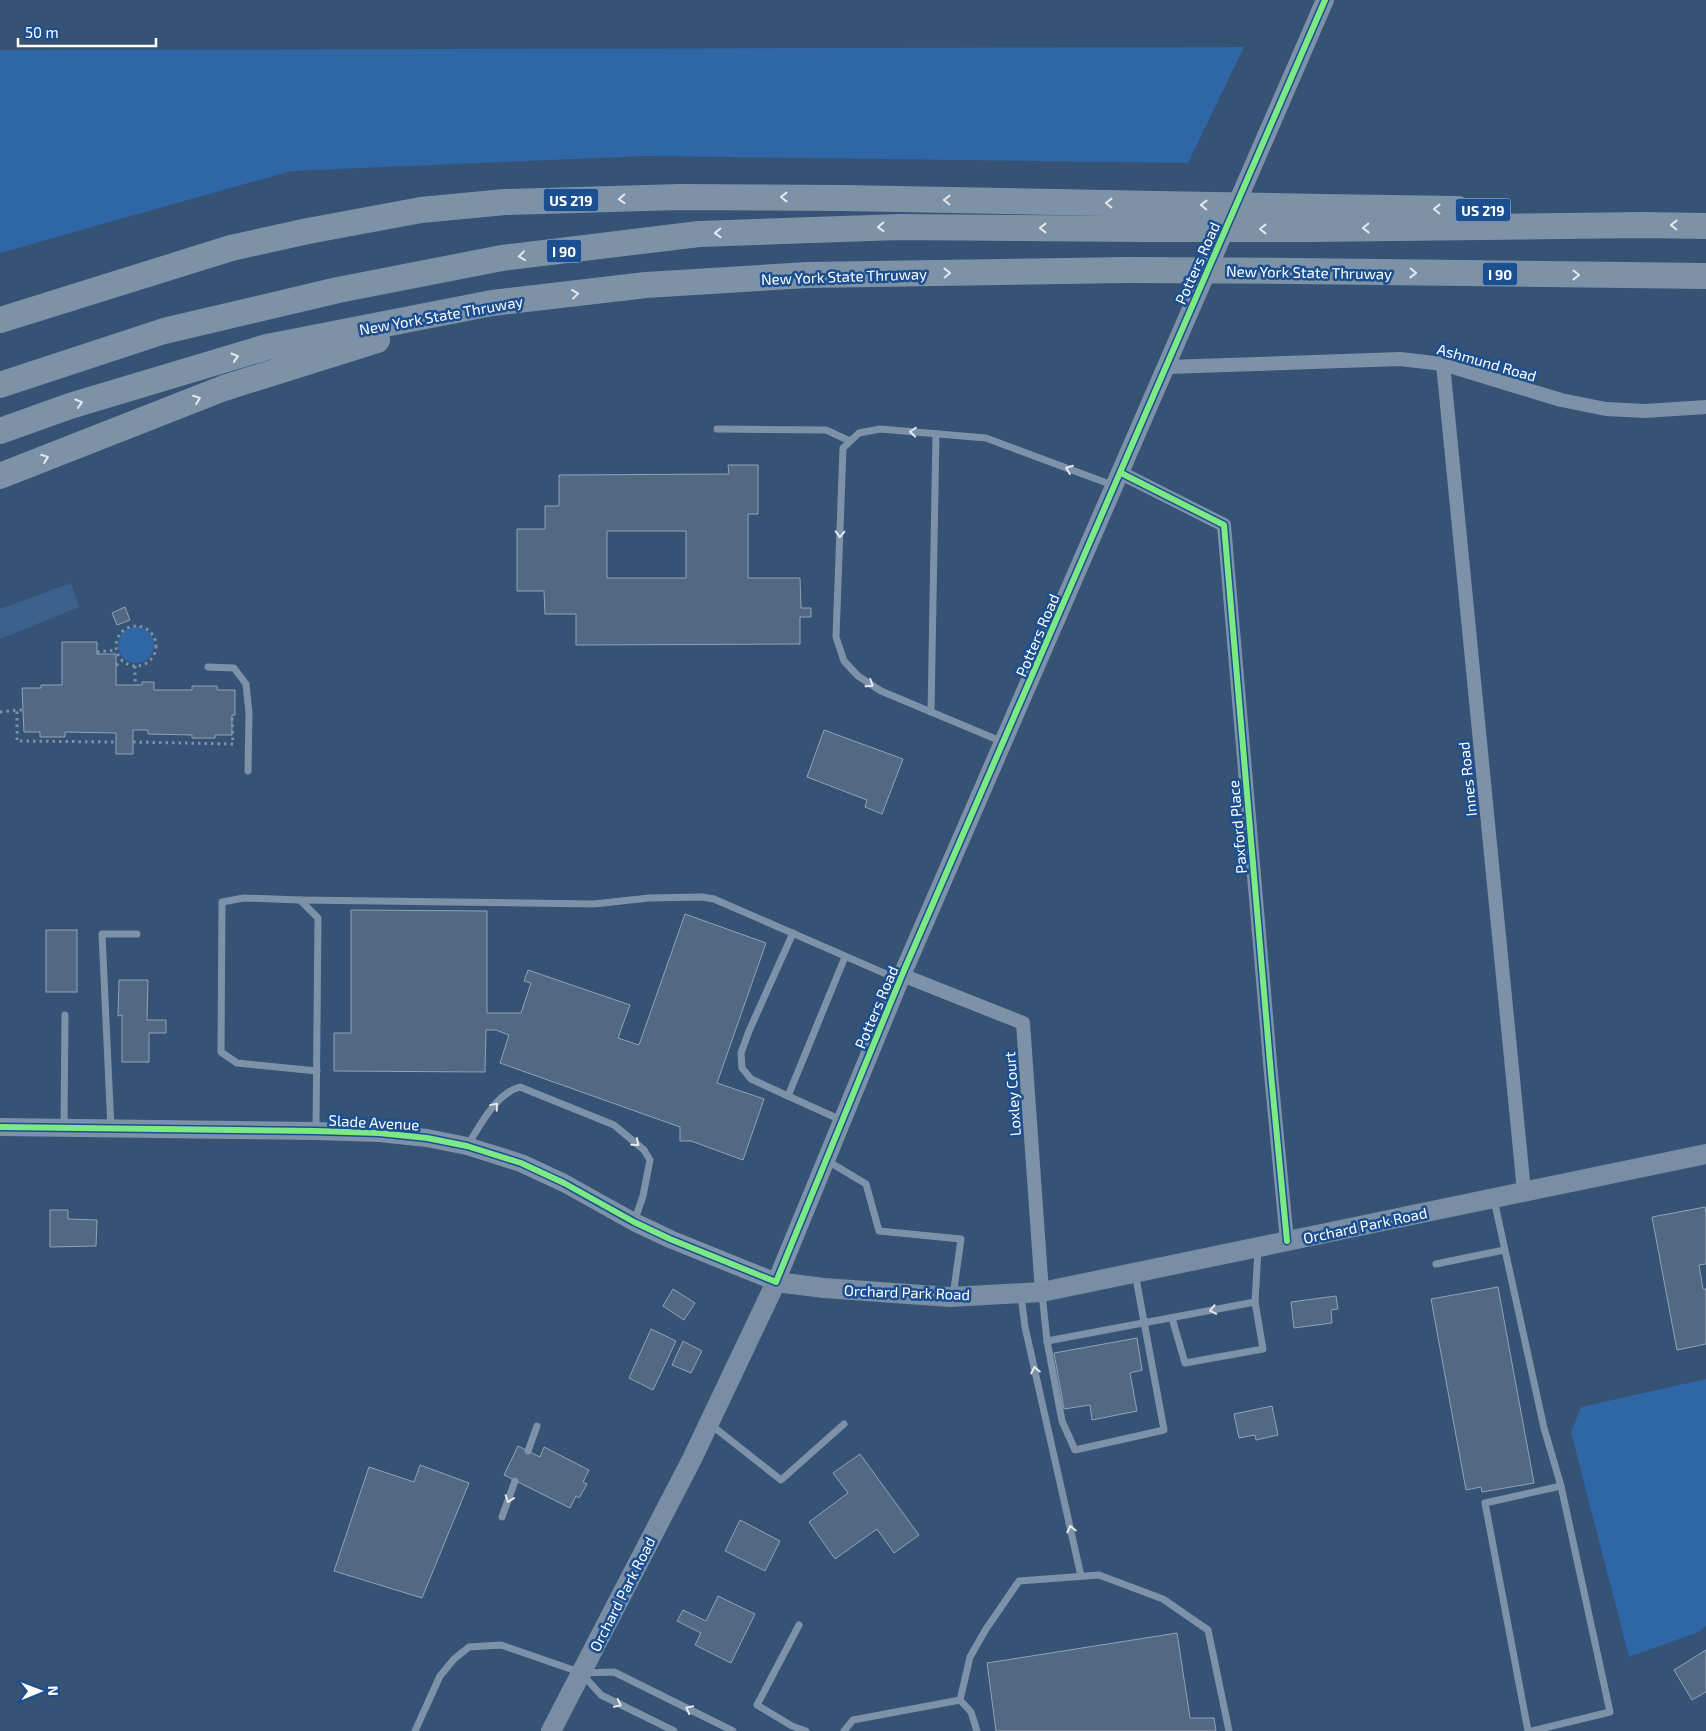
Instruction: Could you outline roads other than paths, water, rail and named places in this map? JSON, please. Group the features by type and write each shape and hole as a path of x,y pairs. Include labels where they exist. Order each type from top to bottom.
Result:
{"highway":[{"name":"US 219","path":"0,320 231,248 308,231 430,209 506,202 680,197 852,198 1158,204 1317,218 1567,211 1642,225 1706,226"},
{"name":"I 90","path":"0,385 164,332 338,290 502,258 699,234 900,227 1144,229 1317,218"},
{"name":"New York State Thruway","path":"0,431 70,406 267,347 492,303 646,285 807,275 1127,270 1706,276"},
{"path":"0,476 224,388 492,303"}],"main road":[{"name":"Orchard Park Road","path":"551,1731 709,1423 776,1282 831,1289 953,1296 1042,1292 1706,1154"}],"street":[{"name":"Potters Road","path":"776,1282 901,978 1325,0"},
{"name":"Ashmund Road","path":"1167,367 1400,359 1443,364 1560,400 1606,409 1706,411"},
{"name":"Innes Road","path":"1443,364 1524,1191"},
{"name":"Paxford Place","path":"1118,480 1224,525 1269,1054 1287,1241"},
{"name":"Loxley Court","path":"901,978 1023,1023 1042,1292"},
{"name":"Slade Avenue","path":"0,1127 316,1131 379,1133 428,1138 467,1146 521,1163 564,1183 634,1222 776,1282"}],"lane":[{"path":"1004,742 881,691 858,676 844,661 836,637 842,448 859,434 880,429 986,438 1118,480"},
{"path":"717,430 826,430 850,441"},
{"path":"931,712 936,434"},
{"path":"208,667 234,668 246,684 248,771"},
{"path":"317,1071 237,1063 221,1052 222,902 244,898 594,904 649,898 702,896 901,978"},
{"path":"300,900 318,918 316,1131"},
{"path":"793,933 749,1031 741,1054 742,1068 751,1079 842,1121"},
{"path":"111,1129 102,934 137,934"},
{"path":"788,1096 845,956"},
{"path":"64,1128 65,1015"},
{"path":"467,1146 495,1104 520,1087 614,1125 644,1150 650,1160 643,1196 634,1222"},
{"path":"826,1160 866,1184 879,1231 961,1239 953,1296"},
{"path":"1493,1198 1544,1428 1561,1486 1610,1712 1532,1731"},
{"path":"1172,1318 1185,1363 1262,1349 1255,1302 1259,1247"},
{"path":"1436,1264 1504,1250"},
{"path":"1042,1292 1047,1341 1062,1421 1075,1450 1164,1430 1135,1273"},
{"path":"1021,1293 1026,1326 1081,1576"},
{"path":"1047,1341 1255,1302"},
{"path":"709,1423 782,1480 844,1424"},
{"path":"528,1450 538,1426"},
{"path":"502,1517 515,1480"},
{"path":"1528,1731 1485,1503 1561,1486"},
{"path":"960,1700 970,1657 986,1629 1019,1581 1099,1575 1163,1599 1208,1630 1229,1731"},
{"path":"799,1625 757,1705 792,1726 806,1731"},
{"path":"415,1731 440,1676 454,1659 469,1647 501,1645 582,1673 614,1672 733,1731"},
{"path":"582,1673 601,1695 674,1731"},
{"path":"844,1731 854,1720 960,1700"},
{"path":"960,1700 971,1712 977,1731"}]}
